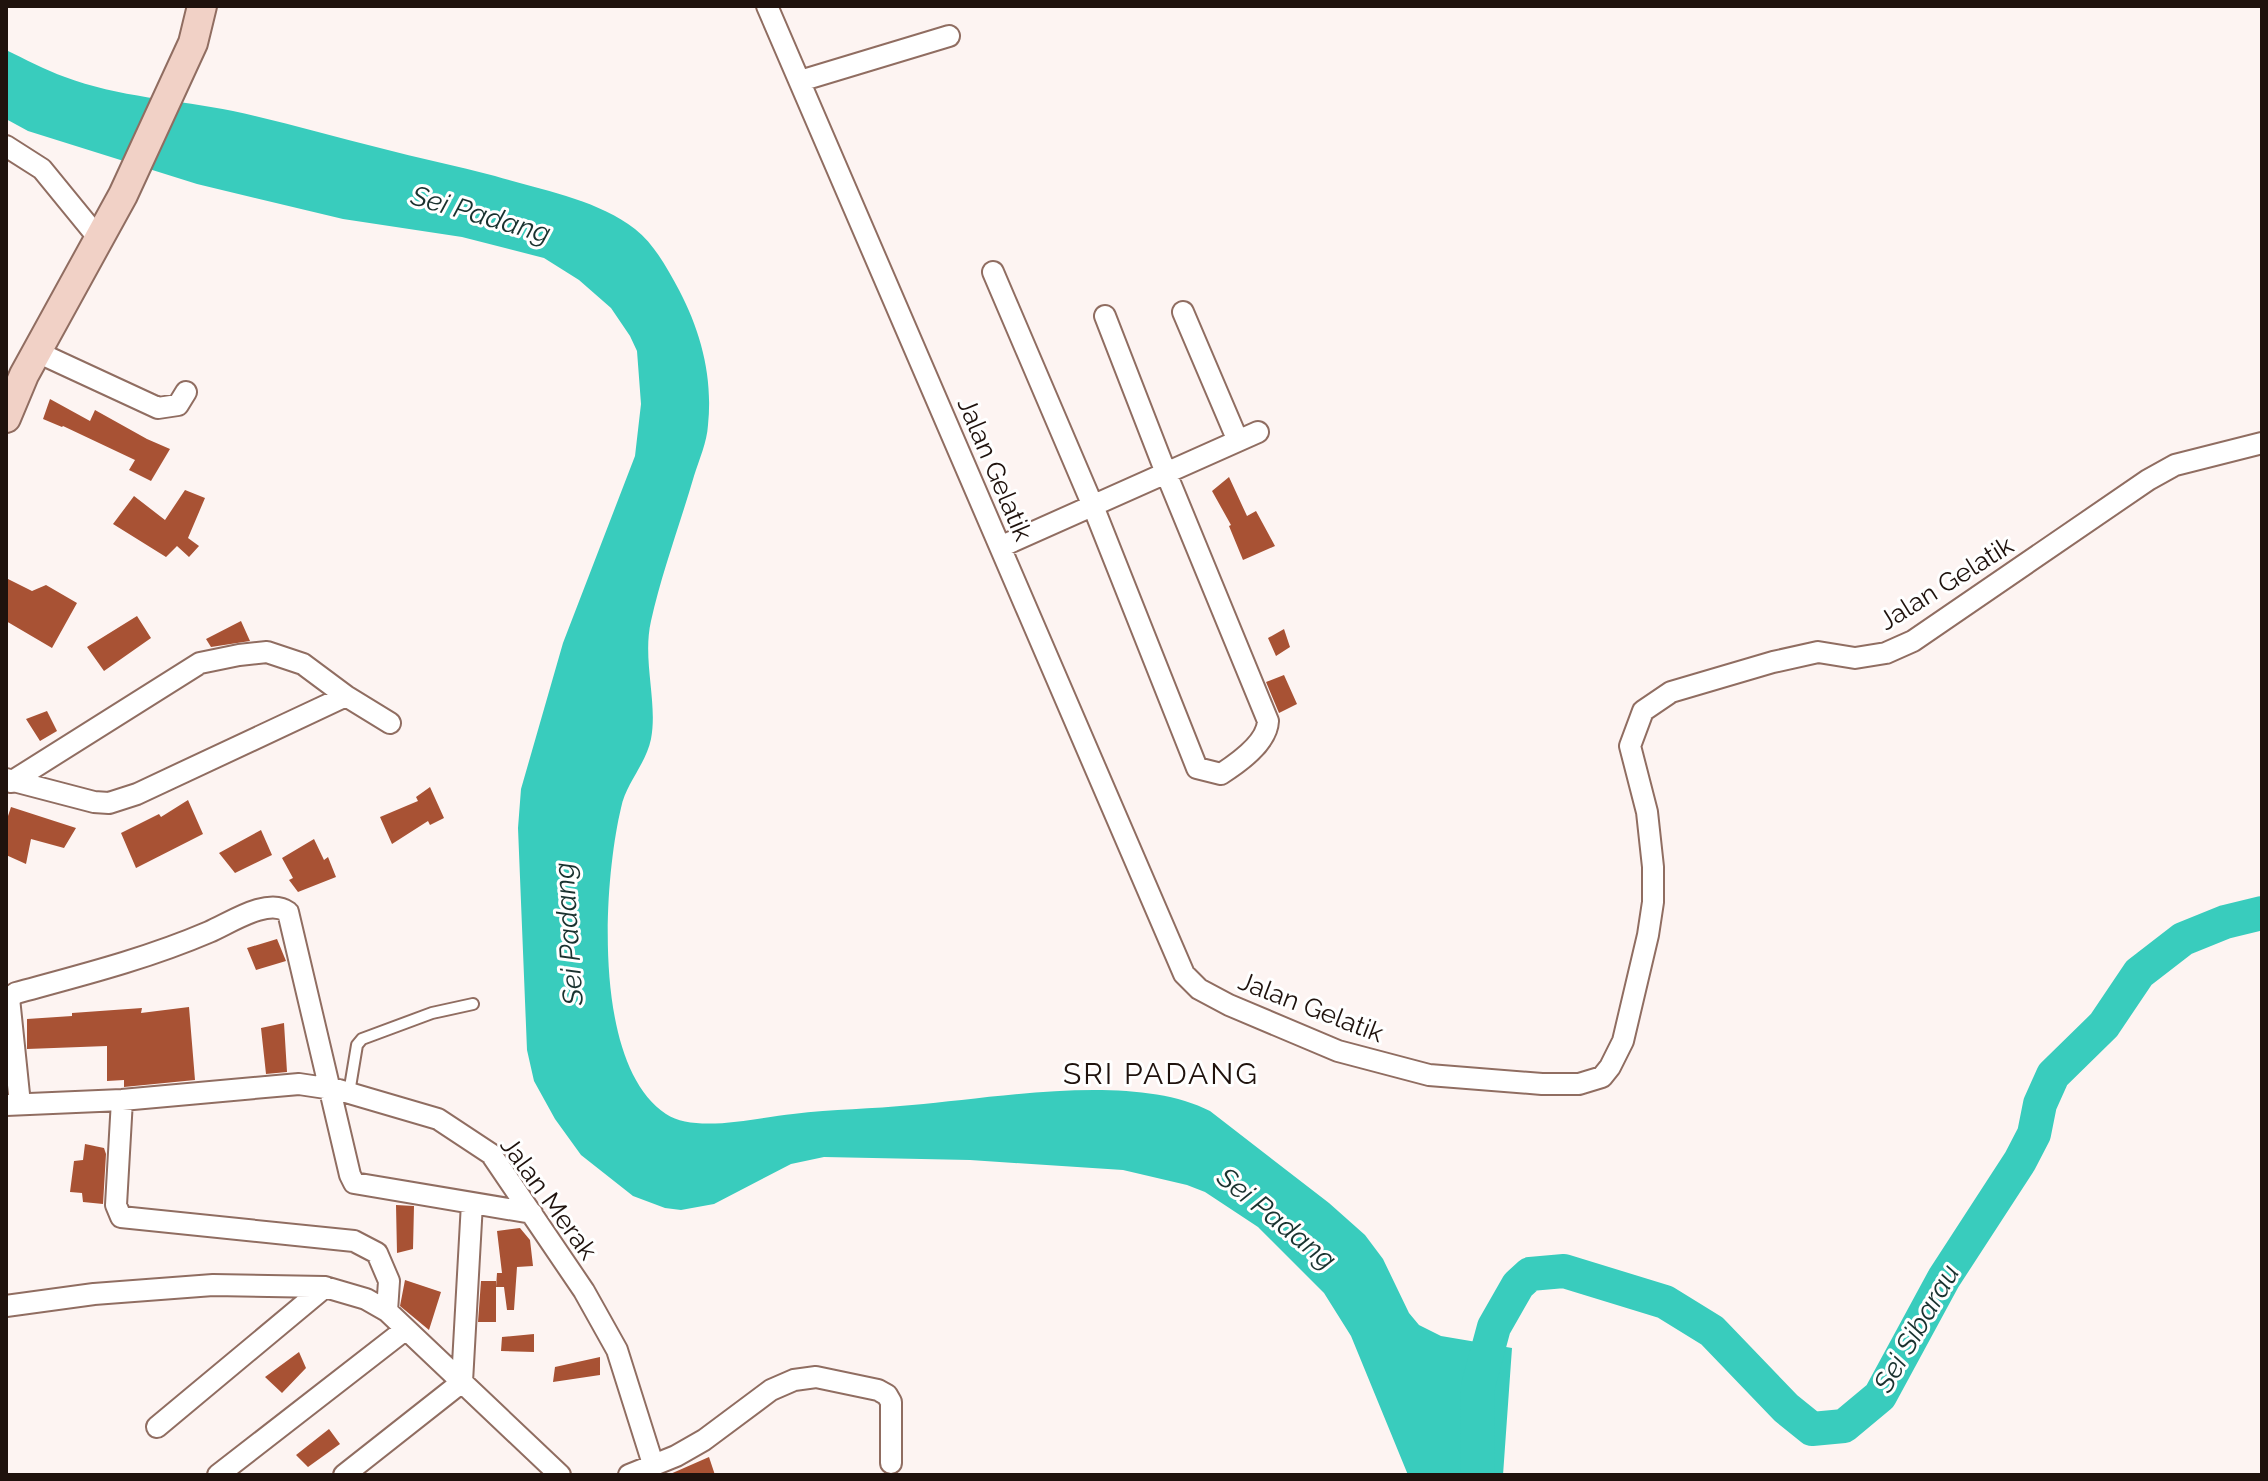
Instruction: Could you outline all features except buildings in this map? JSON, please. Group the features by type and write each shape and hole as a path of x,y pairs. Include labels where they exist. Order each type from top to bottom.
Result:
{"main road":[{"path":"6,418 24,375 123,195 193,43 202,6"}],"street":[{"name":"Jalan Gelatik","path":"767,6 1184,974 1199,989 1338,1051 1429,1075 1542,1084 1579,1084 1602,1077 1623,1041 1653,902 1647,812 1630,746 1643,711 1671,692 1773,662 1818,652 1855,658 1886,653 1913,641 1948,619 2148,480 2175,465 2262,443"},
{"path":"800,81 949,36"},
{"path":"6,146 42,169 100,240"},
{"path":"993,272 1093,506 1197,768 1221,774 1256,745 1268,729 1268,721 1105,316"},
{"path":"1183,312 1238,441"},
{"path":"37,352 158,408 178,405 186,392"},
{"path":"1000,547 1258,432"},
{"path":"9,780 200,663 239,655 267,652 303,664 390,723"},
{"path":"9,780 109,803 137,794 346,696"},
{"path":"13,1104 9,998 16,993 161,953 270,906 280,906 288,912 327,1088 354,1183 532,1213"},
{"name":"Jalan Merak","path":"13,1104 122,1100 299,1084 349,1093 438,1119 491,1154 584,1291 617,1350 653,1464"},
{"path":"122,1100 116,1205 121,1217 354,1241 377,1253 389,1281 387,1311"},
{"path":"344,1475 462,1382 472,1203"},
{"path":"6,1306 94,1294 213,1285 325,1287 366,1299 387,1311 560,1475"},
{"path":"157,1427 325,1287"},
{"path":"218,1475 406,1329"},
{"path":"629,1475 676,1456 704,1440 771,1390 805,1377 878,1390 887,1395 891,1402 891,1463"}],"lane":[{"path":"349,1093 357,1045 362,1039 432,1013 473,1004"}],"water":[{"name":"Sei Padang","path":"6,50 85,84 252,115 568,196 603,210 635,229 649,242 665,265 687,306 704,355 709,390 708,425 651,621 648,651 653,725 645,757 621,808 610,881 608,925 614,1016 625,1056 642,1090 666,1114 679,1120 710,1124 808,1112 1104,1090 1179,1099 1210,1111 1329,1203 1365,1235 1383,1259 1409,1313 1419,1325 1441,1336 1512,1348 1503,1475 1408,1475 1351,1336 1324,1293 1258,1227 1205,1192 1187,1185 1123,1170 970,1160 824,1157 791,1164 714,1204 681,1210 665,1208 633,1196 581,1155 555,1119 534,1081 527,1050 518,828 521,789 563,643 635,456 641,404 637,351 630,336 611,308 579,280 544,258 462,237 343,219 197,184 28,131 6,119"}],"waterway":[{"name":"Sei Sibarau","path":"1477,1475 1478,1386 1494,1327 1518,1285 1530,1274 1564,1271 1665,1302 1712,1331 1786,1408 1812,1429 1844,1426 1880,1396 1944,1278 2020,1161 2034,1134 2040,1104 2053,1075 2104,1025 2139,973 2183,939 2225,922 2262,913"}],"district":[{"name":"SRI PADANG","path":"1161,1074"}]}
